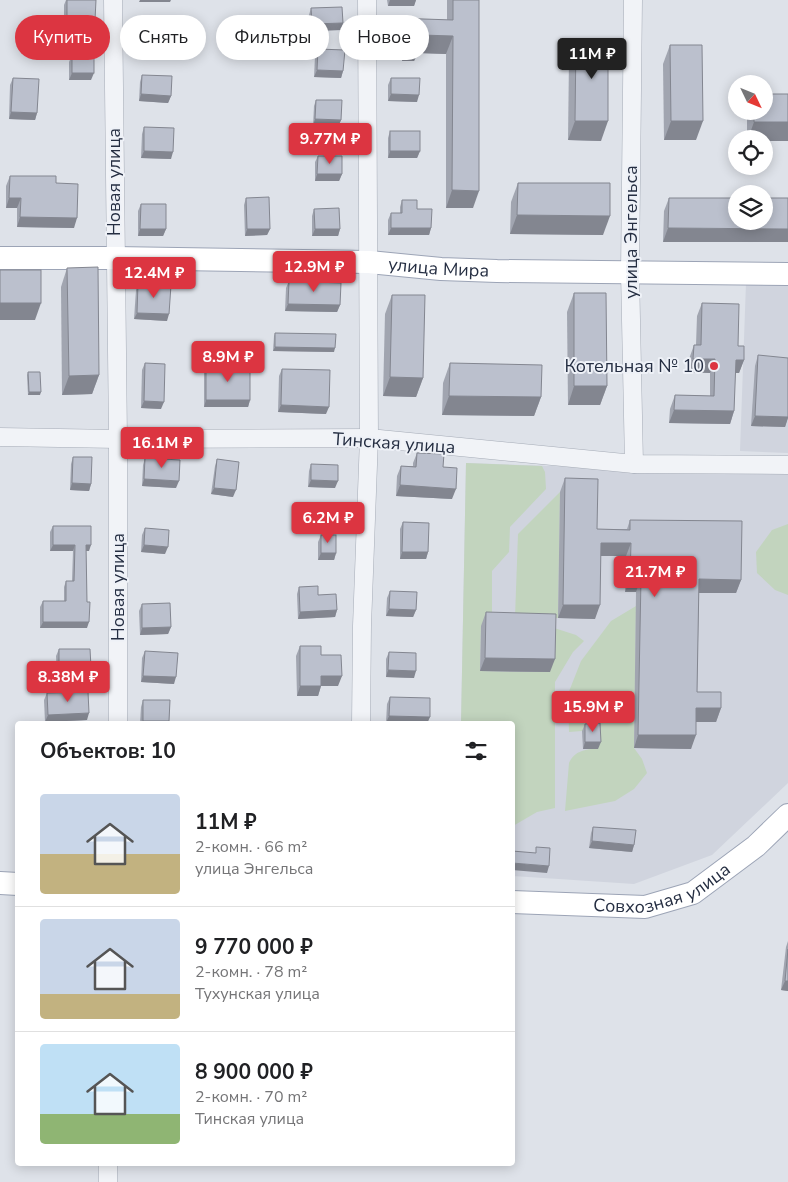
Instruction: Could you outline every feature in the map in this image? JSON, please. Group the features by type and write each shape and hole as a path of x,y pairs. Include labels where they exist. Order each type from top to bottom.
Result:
{"main road":[{"name":"улица Мира","path":"0,258 369,262 441,269 497,271 788,274"},
{"name":"Совхозная улица","path":"515,902 645,907 693,893 756,846 788,815"},
{"path":"0,883 15,884"}],"street":[{"name":"Новая улица","path":"113,0 118,439 118,721"},
{"path":"361,721 362,626 369,438 367,0"},
{"name":"улица Энгельса","path":"632,0 630,272 634,464"},
{"name":"Тинская улица","path":"0,437 118,439 369,438 634,464 788,465"},
{"path":"108,1166 108,1182"}],"shaded area":[{"path":"746,283 788,284 788,453 740,451"},
{"path":"466,463 788,474 788,783 712,855 634,884 515,876 515,721 461,721"}],"green space":[{"path":"466,463 542,466 545,472 546,489 510,527 509,552 492,571 492,626 481,626 480,671 550,672 551,627 576,635 584,641 573,652 555,682 555,808 537,812 515,825 515,721 461,721"},
{"path":"560,492 558,618 515,617 518,534"},
{"path":"788,524 788,595 775,590 757,573 756,552 772,530"},
{"path":"636,606 634,748 642,759 647,773 634,789 615,801 565,811 569,763 571,759 577,753 598,748 582,731 569,732 568,694 581,661 611,621"}],"building":[{"path":"67,0 96,0 95,15 67,15"},
{"path":"453,0 479,0 479,191 452,190 453,36 429,35 429,19 453,20"},
{"path":"342,7 342,15 339,15 339,23 329,23 329,15 311,15 311,8"},
{"path":"576,39 608,39 608,121 575,121"},
{"path":"670,45 702,45 703,121 671,121"},
{"path":"329,49 339,50 339,60 344,60 343,71 317,70 317,60 329,60"},
{"path":"72,60 94,60 94,73 72,73"},
{"path":"142,75 172,76 171,96 141,94"},
{"path":"13,78 39,79 37,113 11,112"},
{"path":"391,78 420,78 419,95 391,94"},
{"path":"773,94 788,94 788,122 754,122 754,120 773,120"},
{"path":"316,100 342,100 341,120 315,119"},
{"path":"144,127 174,128 173,152 144,151"},
{"path":"390,131 420,131 420,151 390,151"},
{"path":"318,156 342,156 342,174 317,174"},
{"path":"10,176 56,176 56,183 78,184 77,218 20,217 21,198 9,198"},
{"path":"518,183 610,183 610,216 517,215"},
{"path":"269,197 270,229 247,229 246,198"},
{"path":"669,198 728,198 728,228 668,228"},
{"path":"773,198 788,198 788,229 773,229"},
{"path":"402,200 417,200 417,209 432,209 431,228 391,228 391,213 402,213"},
{"path":"141,204 166,204 166,229 140,229"},
{"path":"339,208 340,229 315,229 314,209"},
{"path":"98,267 99,375 69,376 67,268"},
{"path":"0,270 41,270 41,303 0,303"},
{"path":"289,281 341,283 340,305 288,304"},
{"path":"138,283 171,285 169,314 137,313"},
{"path":"574,293 606,293 607,386 574,386"},
{"path":"392,295 425,295 423,378 390,377"},
{"name":"Котельная № 10","path":"702,303 739,304 738,346 744,346 744,360 736,360 734,411 674,410 675,395 714,396 715,359 693,359 694,345 701,345"},
{"path":"275,333 336,334 335,348 275,347"},
{"path":"758,355 788,358 788,417 755,416"},
{"path":"145,363 165,364 164,402 144,401"},
{"path":"450,363 542,365 541,397 449,396"},
{"path":"206,366 250,366 250,400 206,400"},
{"path":"282,369 330,370 329,407 281,405"},
{"path":"28,372 40,372 41,392 29,392"},
{"path":"417,453 444,454 443,467 457,468 456,489 400,485 401,466 416,467"},
{"path":"73,457 92,457 91,484 72,483"},
{"path":"145,458 180,460 179,481 144,479"},
{"path":"217,459 239,462 236,490 214,488"},
{"path":"311,464 338,465 338,481 311,480"},
{"path":"565,478 598,479 597,529 630,530 630,520 742,521 741,580 699,579 697,692 721,692 721,708 696,708 696,735 638,735 641,578 630,578 631,543 601,543 600,605 563,605"},
{"path":"403,522 429,523 428,552 402,552"},
{"path":"53,526 91,526 91,545 86,545 87,602 90,602 89,622 43,622 43,601 66,601 66,581 74,581 75,545 53,545"},
{"path":"145,528 169,530 168,547 144,545"},
{"path":"321,535 336,535 336,553 321,553"},
{"path":"318,586 318,595 336,594 337,610 300,612 299,587"},
{"path":"390,591 417,592 416,610 389,609"},
{"path":"170,603 171,627 142,628 142,604"},
{"path":"486,612 556,614 555,659 485,658"},
{"path":"300,646 321,646 321,655 341,655 342,676 321,676 321,686 300,686"},
{"path":"59,649 90,649 91,667 59,667"},
{"path":"145,651 178,653 176,677 143,676"},
{"path":"389,652 416,653 416,671 388,670"},
{"path":"88,692 89,713 48,715 47,693"},
{"path":"390,697 430,698 430,717 389,716"},
{"path":"143,700 170,700 169,721 143,721"},
{"path":"600,723 601,742 585,742 585,724"},
{"path":"593,827 636,830 634,845 592,841"},
{"path":"536,847 550,848 549,866 515,863 515,851 536,853"},
{"path":"788,949 788,981 785,981"}],"place":[{"name":"Котельная № 10","path":"714,366"}]}
